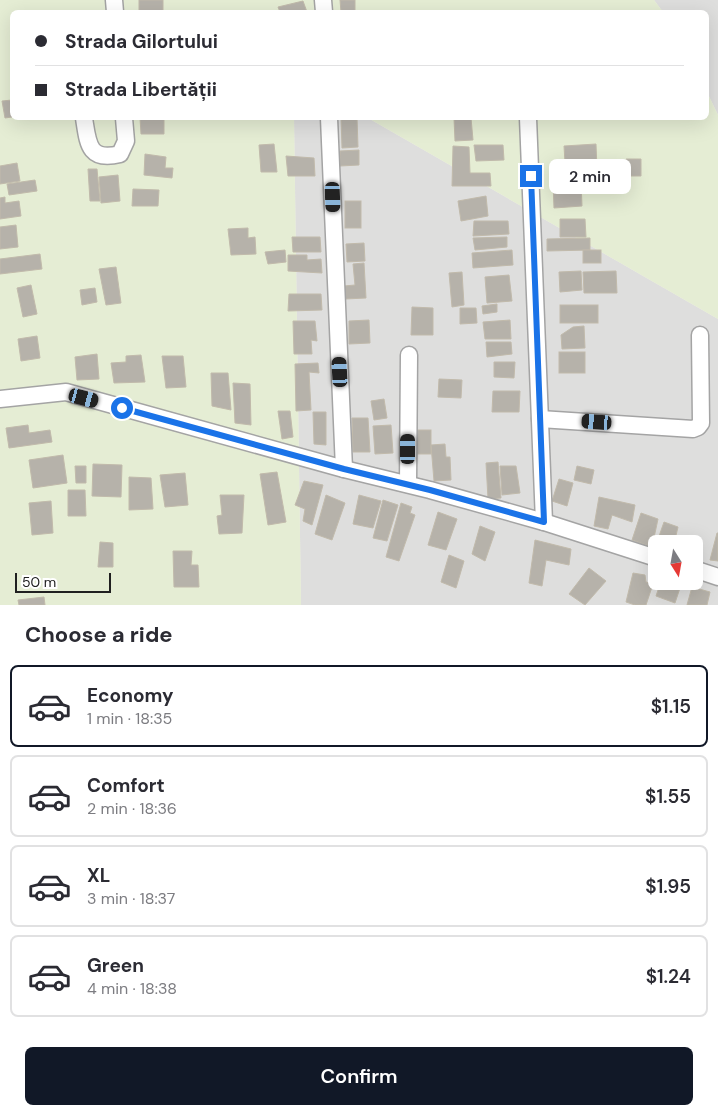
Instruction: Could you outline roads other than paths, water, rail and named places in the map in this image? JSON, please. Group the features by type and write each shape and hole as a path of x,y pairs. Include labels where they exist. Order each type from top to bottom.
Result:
{"street":[{"path":"84,120 89,147 97,155 110,156 120,154 126,141 124,120"},
{"path":"329,120 344,469"},
{"path":"528,120 544,522"},
{"path":"540,419 693,429 698,427 701,423 700,335"},
{"path":"408,484 409,355"},
{"path":"0,399 66,392 544,522 648,555"},
{"path":"703,572 718,576"}]}
